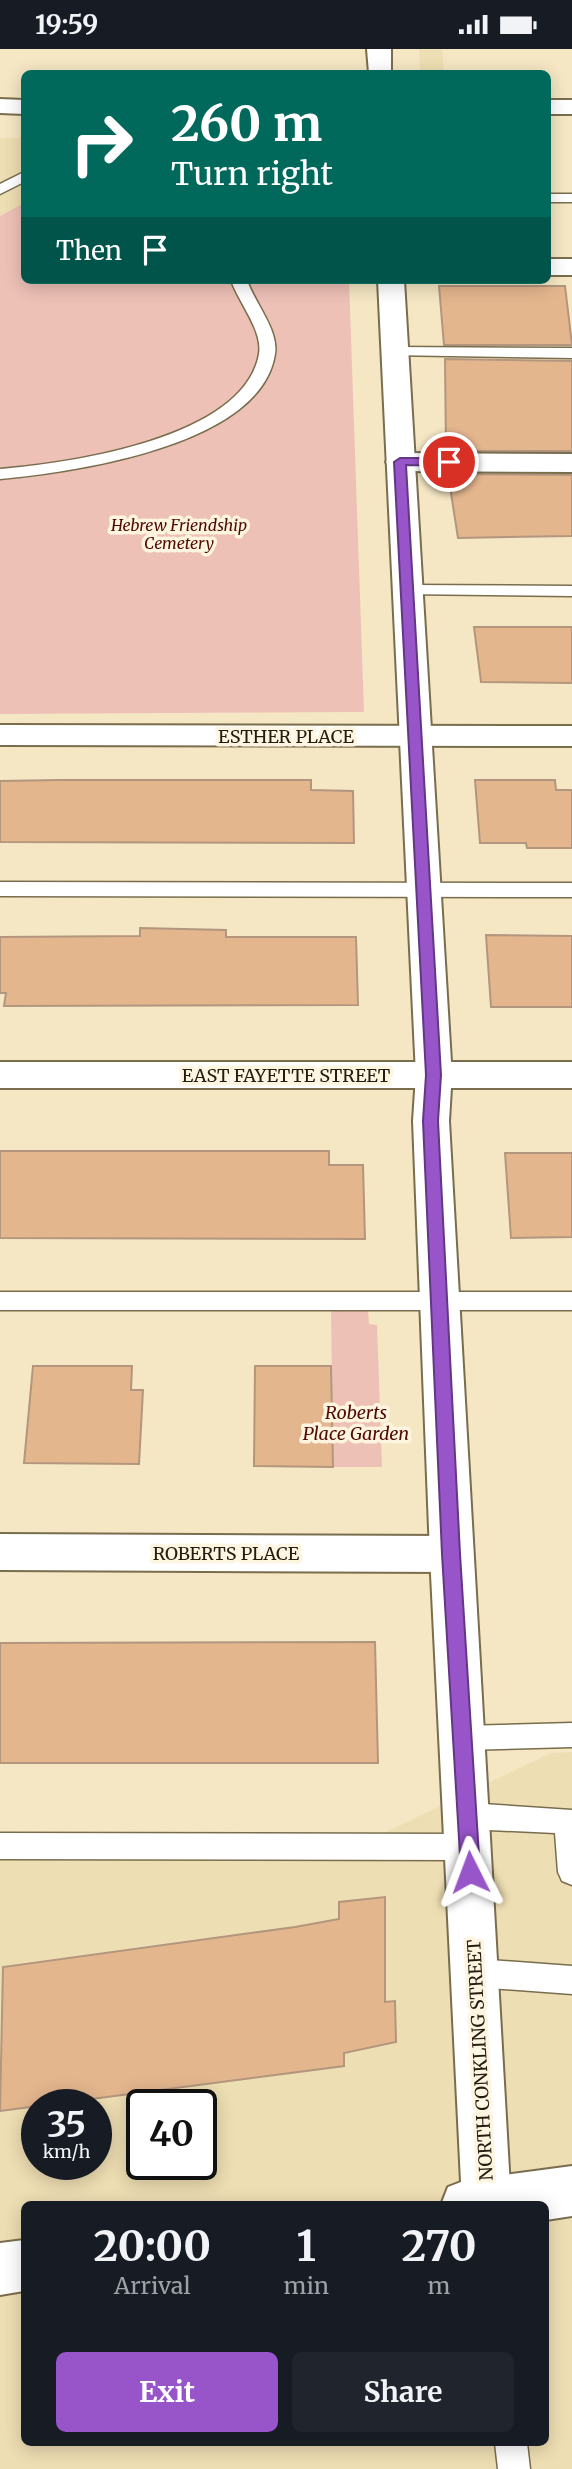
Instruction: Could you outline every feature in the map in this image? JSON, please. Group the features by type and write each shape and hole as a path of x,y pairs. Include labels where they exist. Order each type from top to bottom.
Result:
{"street":[{"path":"379,49 380,70"},
{"path":"0,106 21,107"},
{"path":"551,107 572,107"},
{"path":"551,267 572,267"},
{"name":"NORTH CONKLING STREET","path":"391,284 433,1075 431,1121 451,1554 476,1973 481,2201"},
{"path":"400,462 572,463"},
{"name":"ESTHER PLACE","path":"0,735 572,736"},
{"name":"EAST FAYETTE STREET","path":"0,1075 572,1076"},
{"name":"ROBERTS PLACE","path":"0,1552 451,1554"},
{"path":"502,2201 572,2191"},
{"path":"0,2270 21,2266"}],"lane":[{"path":"0,190 21,178"},
{"path":"551,198 572,198"},
{"path":"0,474 110,459 210,423 238,404 255,386 265,367 267,350 240,284"},
{"path":"394,352 572,353"},
{"path":"407,590 572,591"},
{"path":"0,889 572,890"},
{"path":"0,1301 572,1301"},
{"path":"463,1738 572,1735"},
{"path":"0,1846 468,1832 568,1821 572,1872"},
{"path":"476,1973 572,1980"},
{"path":"511,2446 514,2469"}],"shaded area":[{"path":"419,49 442,49 444,70 420,70"},
{"path":"0,138 21,138 21,205 0,216"},
{"path":"572,1752 572,2469 0,2469 0,1844 384,1833 551,1753"}],"green space":[{"name":"Hebrew Friendship Cemetery","path":"21,205 21,284 349,284 364,712 0,714 0,216"},
{"name":"Roberts Place Garden","path":"331,1311 368,1311 369,1324 377,1325 382,1467 333,1467"}],"building":[{"path":"439,286 565,286 572,345 444,345"},
{"path":"445,359 572,361 572,451 446,451"},
{"path":"448,474 572,475 572,536 458,538"},
{"path":"474,627 572,627 572,683 481,682"},
{"path":"311,780 311,790 353,791 354,843 0,842 0,781"},
{"path":"475,780 555,780 556,790 572,790 572,848 527,848 526,843 480,843"},
{"path":"140,928 226,930 226,937 356,937 358,1005 4,1006 6,993 0,993 0,937 140,936"},
{"path":"486,935 572,936 572,1007 491,1007"},
{"path":"0,1151 329,1151 329,1165 363,1165 365,1239 0,1238"},
{"path":"505,1153 572,1153 572,1237 511,1238"},
{"path":"33,1366 132,1366 131,1390 143,1390 139,1464 24,1463"},
{"path":"255,1366 331,1366 333,1467 254,1466"},
{"path":"375,1642 378,1763 0,1763 0,1643"},
{"path":"385,1897 385,2002 395,2001 396,2042 344,2053 344,2066 168,2089 126,2089 126,2095 112,2096 112,2089 21,2089 21,2108 0,2111 3,1967 339,1919 339,1902"}],"route":[{"path":"449,462 400,462 433,1075 431,1121 451,1554 470,1872"}]}
